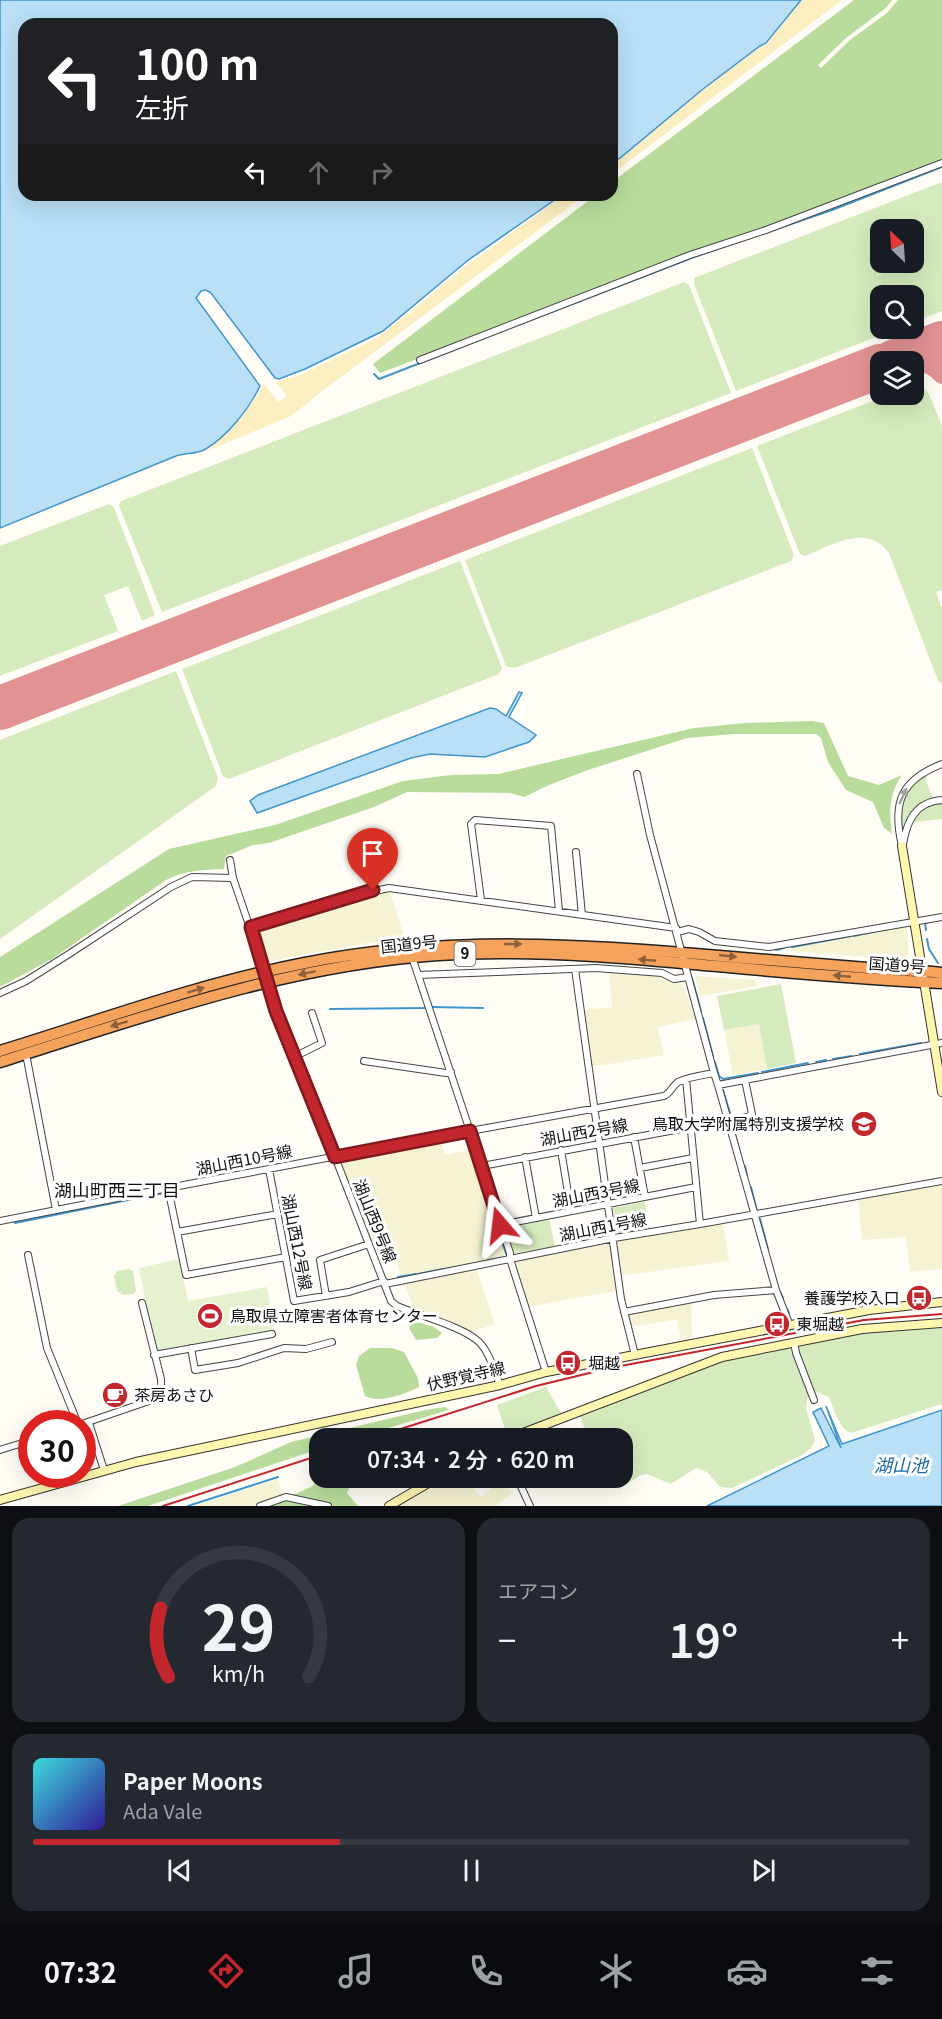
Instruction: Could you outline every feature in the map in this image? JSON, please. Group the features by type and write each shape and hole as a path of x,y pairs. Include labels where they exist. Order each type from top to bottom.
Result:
{"highway":[{"name":"国道9号","path":"0,1062 317,961 448,945 519,943 681,951 924,977 942,983"},
{"name":"国道9号","path":"0,1051 164,1000 266,977 412,957 561,954 924,977 942,973"}],"main road":[{"path":"902,846 924,977 938,1043 942,1092"},
{"name":"伏野覚寺線","path":"0,1500 104,1470 500,1385 546,1372 869,1310 942,1302"},
{"path":"536,1428 722,1357 862,1329 942,1323"},
{"path":"389,1506 420,1488"}],"street":[{"path":"420,360 690,255 776,226 942,163"},
{"path":"902,846 897,818 903,792 918,775 942,764"},
{"path":"637,774 650,835 714,1073 776,1290 790,1326"},
{"path":"902,846 912,814 924,805 942,800"},
{"path":"481,900 471,824 475,820 550,826 559,911"},
{"path":"576,852 582,915"},
{"name":"湖山西9号線","path":"230,860 276,1011 296,1056 391,1301 397,1306 457,1329 479,1342 487,1352 500,1385"},
{"path":"0,993 26,981 171,888 192,877 234,878"},
{"path":"251,927 360,893 389,888 559,911 676,930 689,929 715,941 769,947 942,917"},
{"path":"560,970 561,954"},
{"path":"412,957 482,1166 546,1372"},
{"path":"418,975 596,968 662,973 674,979 688,977"},
{"path":"575,969 624,1312 635,1355"},
{"path":"296,1056 322,1044 312,1013"},
{"path":"718,1085 938,1043"},
{"path":"26,1054 56,1210"},
{"path":"364,1061 412,1069 451,1072"},
{"path":"470,1131 664,1096 671,1092 676,1084 686,1079 714,1073"},
{"path":"686,1079 700,1224"},
{"path":"728,1121 752,1114 745,1080"},
{"name":"湖山西2号線","path":"482,1166 600,1142 690,1127"},
{"name":"湖山西10号線","path":"0,1221 470,1131"},
{"path":"634,1137 645,1197"},
{"path":"561,1150 571,1211"},
{"path":"525,1157 536,1218"},
{"path":"640,1168 693,1158"},
{"name":"湖山西12号線","path":"269,1169 294,1301 349,1292 384,1283"},
{"name":"湖山西1号線","path":"384,1283 614,1238 942,1181"},
{"name":"湖山西3号線","path":"500,1225 696,1187"},
{"path":"168,1188 186,1275 286,1257"},
{"path":"177,1232 278,1214"},
{"path":"326,1296 320,1260 369,1244"},
{"path":"28,1256 47,1348 72,1410"},
{"path":"624,1312 714,1295 776,1290"},
{"path":"96,1420 158,1396 162,1385 142,1303"},
{"path":"154,1355 272,1334"},
{"path":"191,1348 195,1370 238,1363 284,1348 306,1348 332,1342"},
{"path":"794,1342 814,1400"},
{"path":"0,1450 18,1444"},
{"path":"96,1450 104,1470"},
{"path":"522,1488 530,1506"},
{"path":"260,1506 286,1497 328,1506"}],"shaded area":[{"path":"389,889 405,939 361,944 265,962 253,929 357,895"},
{"path":"906,925 909,953 905,960 791,951 791,947"},
{"path":"609,972 660,975 683,985 696,1019 657,1027 664,1055 591,1067 583,1010 612,1007"},
{"path":"695,976 756,980 758,986 700,996"},
{"path":"759,1024 767,1069 733,1075 724,1030"},
{"path":"441,1139 445,1155 474,1149 509,1257 401,1278 396,1259 379,1264 339,1160"},
{"path":"942,1185 942,1269 910,1272 906,1237 862,1240 858,1199"},
{"path":"723,1224 729,1261 620,1276 616,1241"},
{"path":"610,1242 616,1291 527,1307 513,1261"},
{"path":"476,1267 495,1324 469,1333 415,1312 403,1281"},
{"path":"691,1302 692,1338 681,1341 677,1319 632,1327 628,1314"},
{"path":"278,1479 282,1494 254,1506 195,1506"},
{"path":"429,1488 474,1488 481,1497 492,1488 506,1488 512,1493 496,1506 398,1506"}],"green space":[{"path":"854,0 892,0 886,8 846,38 818,65 821,68 850,40 887,13 898,0 942,0 942,161 380,373 373,364 588,201 618,201 618,177"},
{"path":"942,182 942,311 924,318 924,285 870,285 871,339 736,391 694,284 694,278"},
{"path":"684,282 689,285 731,393 162,612 119,506 121,501"},
{"path":"924,388 929,394 942,426 942,590 936,592 942,608 942,682 939,683 889,553 880,544 870,539 860,538 838,542 805,556 800,554 757,446 870,402 870,405 924,405"},
{"path":"752,448 794,555 791,561 515,668 506,666 465,560"},
{"path":"109,504 114,507 155,615 142,621 128,586 104,595 118,631 0,676 0,546"},
{"path":"460,561 502,668 499,674 229,779 223,776 182,669"},
{"path":"176,671 218,778 216,786 0,939 0,740"},
{"path":"812,721 824,723 848,776 879,785 902,775 891,803 892,834 884,828 873,802 846,790 828,762 821,738 816,734 733,734 687,738 588,770 524,797 510,793 407,792 374,807 269,843 253,845 226,856 224,869 187,872 166,880 52,959 0,987 0,957 169,849 275,825 403,781 451,775 498,774 694,728 745,723"},
{"path":"927,773 926,781 933,799 913,810 902,830 900,812 904,797 913,785"},
{"path":"942,803 942,819 916,822 911,825 923,810"},
{"path":"781,984 796,1063 767,1069 759,1024 724,1030 717,996"},
{"path":"830,1112 833,1130 819,1133 817,1129 792,1134 790,1120"},
{"path":"645,1202 650,1228 618,1234 613,1208"},
{"path":"549,1219 555,1246 514,1253 505,1227"},
{"name":"鳥取県立障害者体育センター","path":"179,1259 188,1301 267,1287 274,1331 156,1351 139,1268"},
{"path":"129,1269 133,1271 136,1291 133,1294 123,1295 117,1291 114,1276 117,1271"},
{"path":"418,1322 434,1327 442,1333 437,1338 416,1340 409,1328 412,1323"},
{"path":"942,1328 942,1404 851,1433 840,1423 829,1397 814,1391 798,1351 799,1345 861,1334"},
{"path":"789,1347 794,1353 809,1390 806,1408 815,1440 811,1448 802,1455 732,1488 720,1487 707,1472 696,1468 671,1484 647,1474 633,1480 633,1428 584,1428 580,1416 729,1359"},
{"path":"370,1348 392,1348 404,1352 418,1378 419,1387 385,1399 365,1396 356,1365 359,1356"},
{"path":"546,1387 562,1415 526,1428 505,1428 497,1405"},
{"path":"445,1407 449,1410 388,1428 350,1428"},
{"path":"309,1438 309,1452 148,1506 118,1506 235,1467 291,1442"},
{"path":"309,1488 350,1488 347,1493 358,1506 267,1506"}],"sand":[{"path":"802,0 842,0 618,169 618,160 705,88 767,44"},
{"path":"577,201 291,416 207,451 238,421 264,384 278,402 287,396 276,382 303,374 375,339 466,266 553,202"}],"water":[{"path":"0,0 801,0 766,43 703,89 618,159 618,18 18,18 18,201 553,201 467,261 383,331 305,369 279,379 275,378 211,293 206,290 201,291 196,298 260,386 237,422 221,438 204,450 176,456 0,528"},
{"path":"519,692 522,693 509,717 536,735 529,742 485,757 430,754 411,758 257,813 250,801 258,795 490,708 506,716"},
{"name":"湖山池","path":"826,1406 842,1444 942,1410 942,1506 707,1506 829,1446 813,1412 821,1408 841,1448"}],"waterway":[{"path":"374,374 379,379 694,257 832,210 942,167"},
{"path":"926,930 925,923 927,923"},
{"path":"854,936 872,932"},
{"path":"792,947 851,936"},
{"path":"927,939 929,949 938,963"},
{"path":"776,950 784,948"},
{"path":"692,978 701,1011"},
{"path":"431,1007 483,1008"},
{"path":"330,1009 426,1008"},
{"path":"703,1018 713,1056"},
{"path":"860,1054 921,1043"},
{"path":"833,1059 852,1056"},
{"path":"816,1062 826,1060"},
{"path":"715,1062 719,1076 723,1079 758,1073"},
{"path":"762,1072 808,1063"},
{"path":"723,1090 730,1113"},
{"path":"733,1127 741,1156"},
{"path":"745,1166 747,1175"},
{"path":"751,1187 757,1211"},
{"path":"141,1198 164,1193"},
{"path":"15,1223 133,1199"},
{"path":"760,1219 768,1249"},
{"path":"503,1245 507,1256"},
{"path":"486,1261 495,1259"},
{"path":"445,1269 457,1267"},
{"path":"418,1274 443,1269"},
{"path":"398,1277 416,1274"},
{"path":"780,1292 783,1298"},
{"path":"787,1309 789,1313"},
{"path":"188,1506 278,1477"}],"taxiway":[{"path":"924,362 942,375"}],"runway":[{"path":"921,351 942,343"},
{"path":"0,708 870,370"}],"railway":[{"path":"404,1428 536,1386 610,1368 864,1320 942,1314"},
{"path":"163,1506 309,1459"}],"place":[{"name":"鳥取大学附属特別支援学校","path":"864,1124"},
{"name":"養護学校入口","path":"919,1298"},
{"name":"鳥取県立障害者体育センター","path":"210,1316"},
{"name":"東堀越","path":"777,1324"},
{"name":"堀越","path":"568,1363"},
{"name":"茶房あさひ","path":"115,1395"}],"district":[{"name":"湖山町西三丁目","path":"117,1191"}],"route":[{"path":"373,890 251,927 276,1011 335,1157 470,1131 500,1225"}]}
